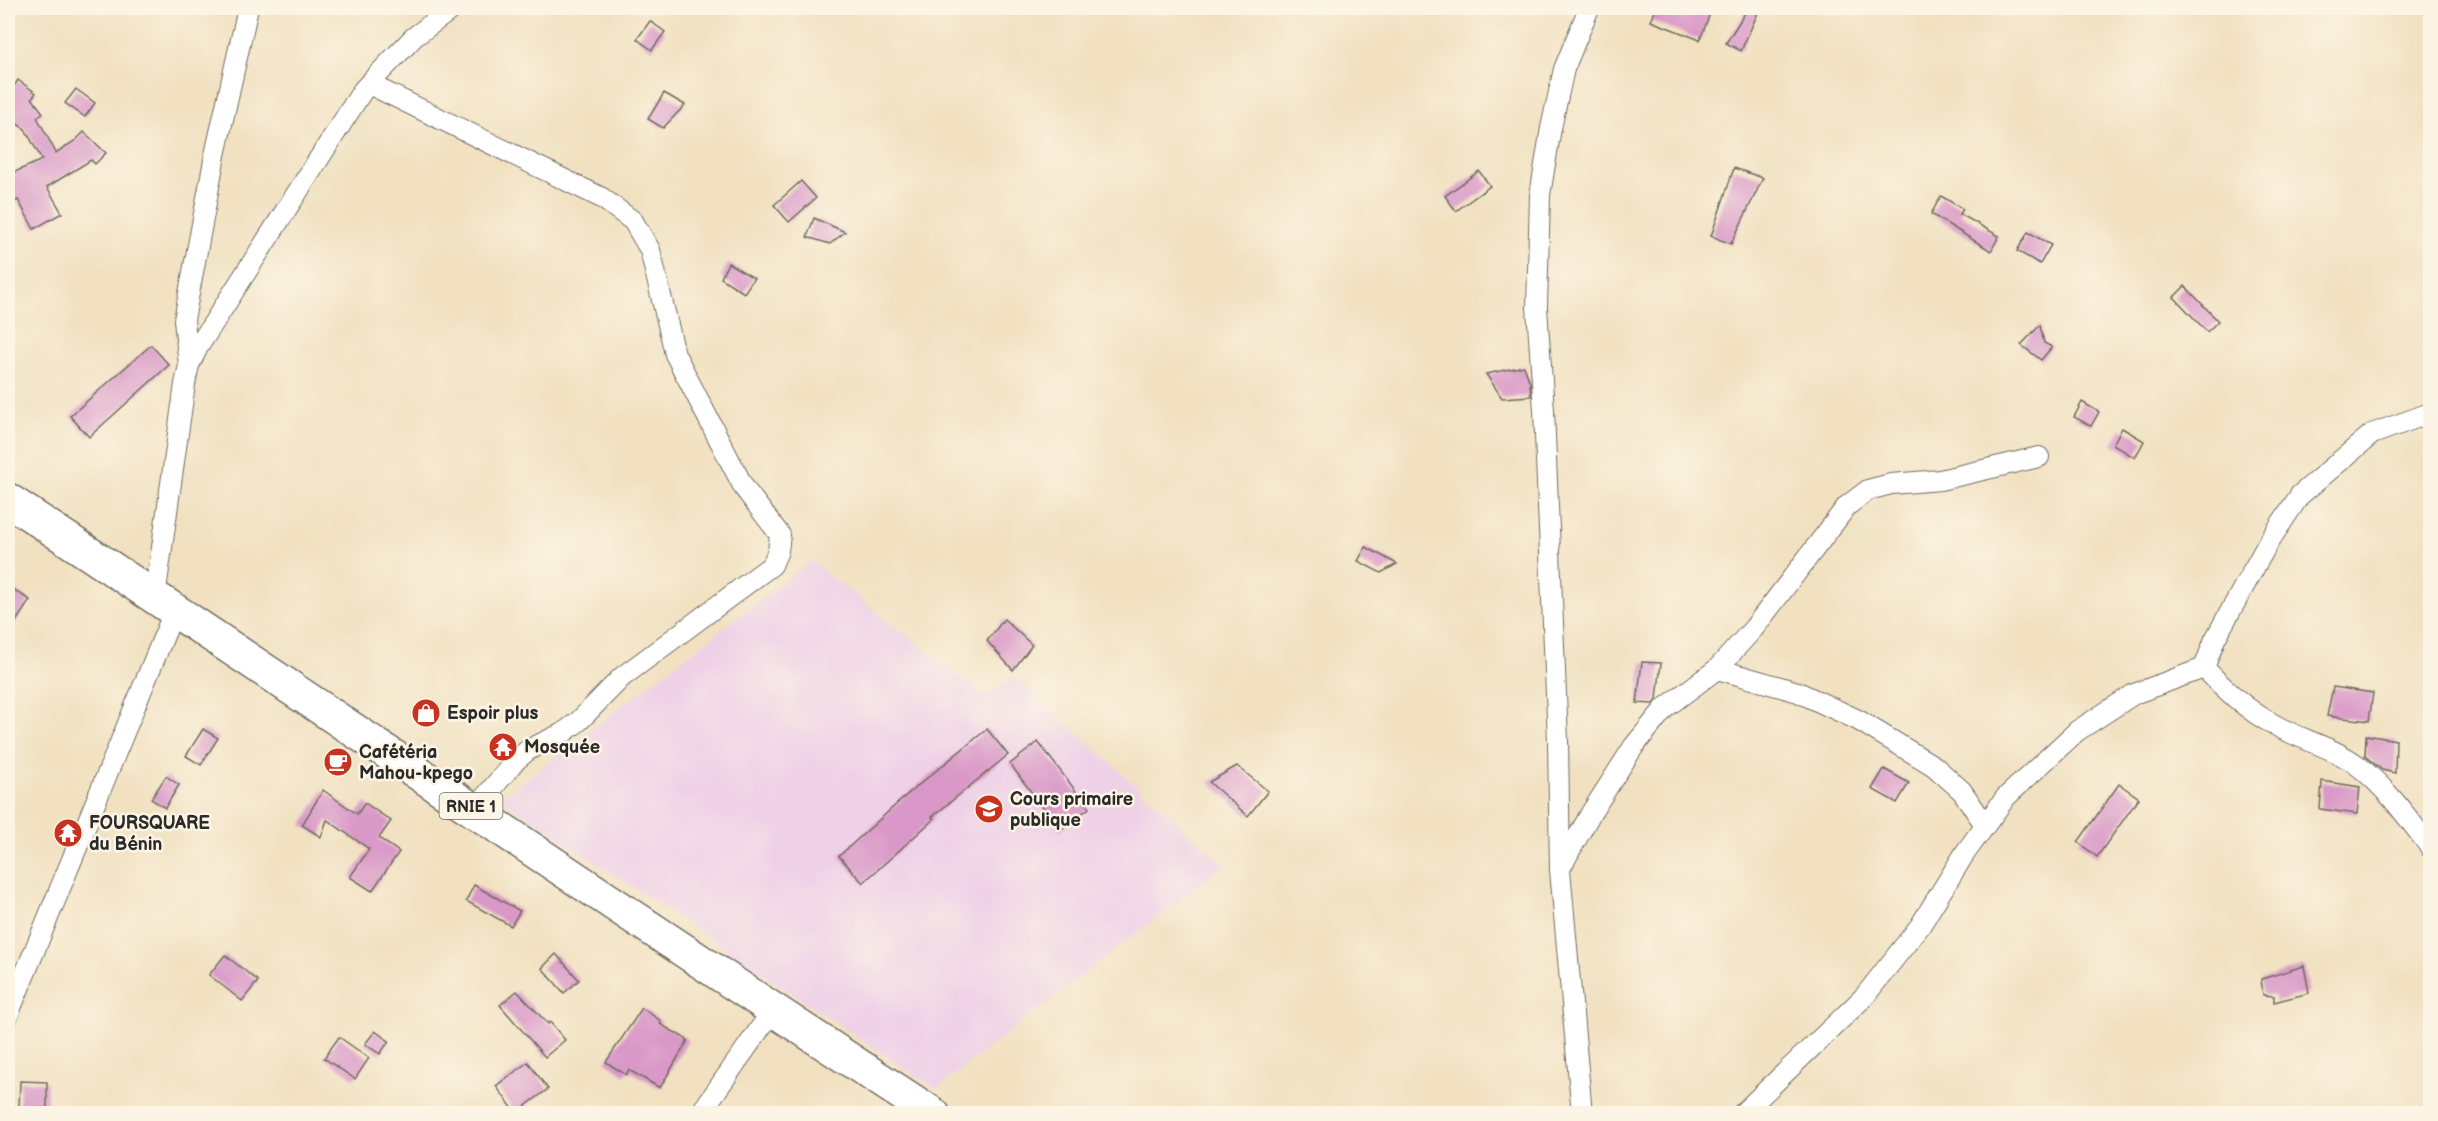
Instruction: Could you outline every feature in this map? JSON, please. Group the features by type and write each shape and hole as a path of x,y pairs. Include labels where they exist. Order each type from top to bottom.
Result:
{"highway":[{"name":"RNIE 1","path":"8,500 165,603 287,687 476,809 773,1010 933,1113"}],"street":[{"path":"8,1015 165,603 189,365 184,320 213,166 248,8"},
{"path":"189,365 211,327 369,84 414,37 453,8"},
{"path":"1582,1113 1560,870 1545,423 1537,307 1540,195 1551,128 1564,69 1589,8"},
{"path":"369,84 602,198 633,221 650,250 675,354 744,488 780,536 778,551 772,565 622,677 579,721 563,733 528,750 515,761 476,809"},
{"path":"1742,1113 1864,997 1920,926 1965,853 2006,797 2077,731 2134,694 2204,668 2215,639 2268,543 2300,495 2372,434 2430,413"},
{"path":"1560,870 1591,813 1634,746 1665,708 1717,669 1754,628 1847,506 1868,490 1891,484 1940,480 2039,457"},
{"path":"2204,668 2235,699 2274,725 2356,764 2378,783 2407,814 2430,847"},
{"path":"1717,669 1798,692 1857,720 1934,766 1962,791 1985,825"},
{"path":"700,1113 773,1010"}],"shaded area":[{"path":"811,561 985,697 1014,676 1224,865 936,1089 501,799"}],"building":[{"path":"1656,8 1712,8 1700,40 1651,21"},
{"path":"1748,8 1760,8 1741,51 1726,43"},
{"path":"650,21 665,32 652,50 637,39"},
{"path":"18,80 36,93 32,98 43,113 37,117 56,153 84,132 106,153 95,164 91,160 47,187 62,213 34,229 18,200 12,203 8,193 8,175 42,160 25,129 8,118 8,95"},
{"path":"76,89 95,103 85,117 65,103"},
{"path":"664,93 685,105 663,128 648,119"},
{"path":"1734,168 1763,178 1731,244 1711,236"},
{"path":"1479,171 1490,186 1456,211 1445,196"},
{"path":"801,181 816,198 789,222 774,205"},
{"path":"1941,196 1963,209 1960,214 1999,236 1991,251 1931,214"},
{"path":"814,218 845,232 830,244 807,237"},
{"path":"2028,232 2051,245 2040,264 2017,251"},
{"path":"728,263 754,278 744,293 721,278"},
{"path":"2185,286 2218,321 2207,332 2174,297"},
{"path":"2040,325 2044,343 2052,347 2041,360 2021,345"},
{"path":"151,345 169,365 89,437 70,416"},
{"path":"1524,366 1530,383 1531,396 1502,398 1486,374"},
{"path":"2082,402 2099,412 2091,426 2074,417"},
{"path":"2122,428 2144,441 2135,458 2113,444"},
{"path":"1366,547 1397,564 1381,573 1358,561"},
{"path":"8,586 30,600 8,634"},
{"path":"1004,619 1032,645 1013,670 987,641"},
{"path":"1642,662 1661,663 1657,699 1653,704 1637,703"},
{"path":"2333,687 2373,693 2369,721 2327,716"},
{"path":"203,729 218,738 201,765 186,756"},
{"path":"987,729 1008,755 932,817 934,819 863,883 839,856 910,792"},
{"path":"2366,735 2396,740 2395,773 2382,770 2365,756"},
{"path":"1038,742 1089,808 1060,830 1010,764"},
{"path":"1237,766 1268,791 1248,816 1209,782"},
{"path":"1884,769 1909,783 1897,803 1872,789"},
{"path":"166,776 179,785 165,808 151,799"},
{"path":"2322,781 2360,787 2357,814 2320,809"},
{"path":"2119,784 2139,798 2097,857 2078,842"},
{"path":"323,790 357,814 365,803 391,821 379,838 399,852 372,891 350,877 369,849 327,820 321,837 302,825"},
{"path":"474,885 520,911 511,926 466,901"},
{"path":"556,954 579,980 564,993 542,968"},
{"path":"225,955 258,981 242,1001 209,975"},
{"path":"2304,966 2309,993 2274,1002 2274,996 2263,995 2261,979"},
{"path":"517,991 548,1024 550,1022 565,1040 545,1057 500,1005"},
{"path":"642,1008 661,1021 660,1024 688,1040 660,1088 629,1070 626,1075 606,1062"},
{"path":"375,1031 389,1041 380,1054 365,1044"},
{"path":"339,1037 369,1058 355,1079 324,1058"},
{"path":"528,1062 548,1089 516,1113 496,1086"},
{"path":"20,1081 47,1082 47,1108 19,1108"}],"place":[{"name":"Espoir plus","path":"426,713"},
{"name":"Mosquée","path":"503,747"},
{"name":"Cafétéria Mahou-kpego","path":"338,762"},
{"name":"Cours primaire publique","path":"989,809"},
{"name":"FOURSQUARE du Bénin","path":"68,833"}]}
